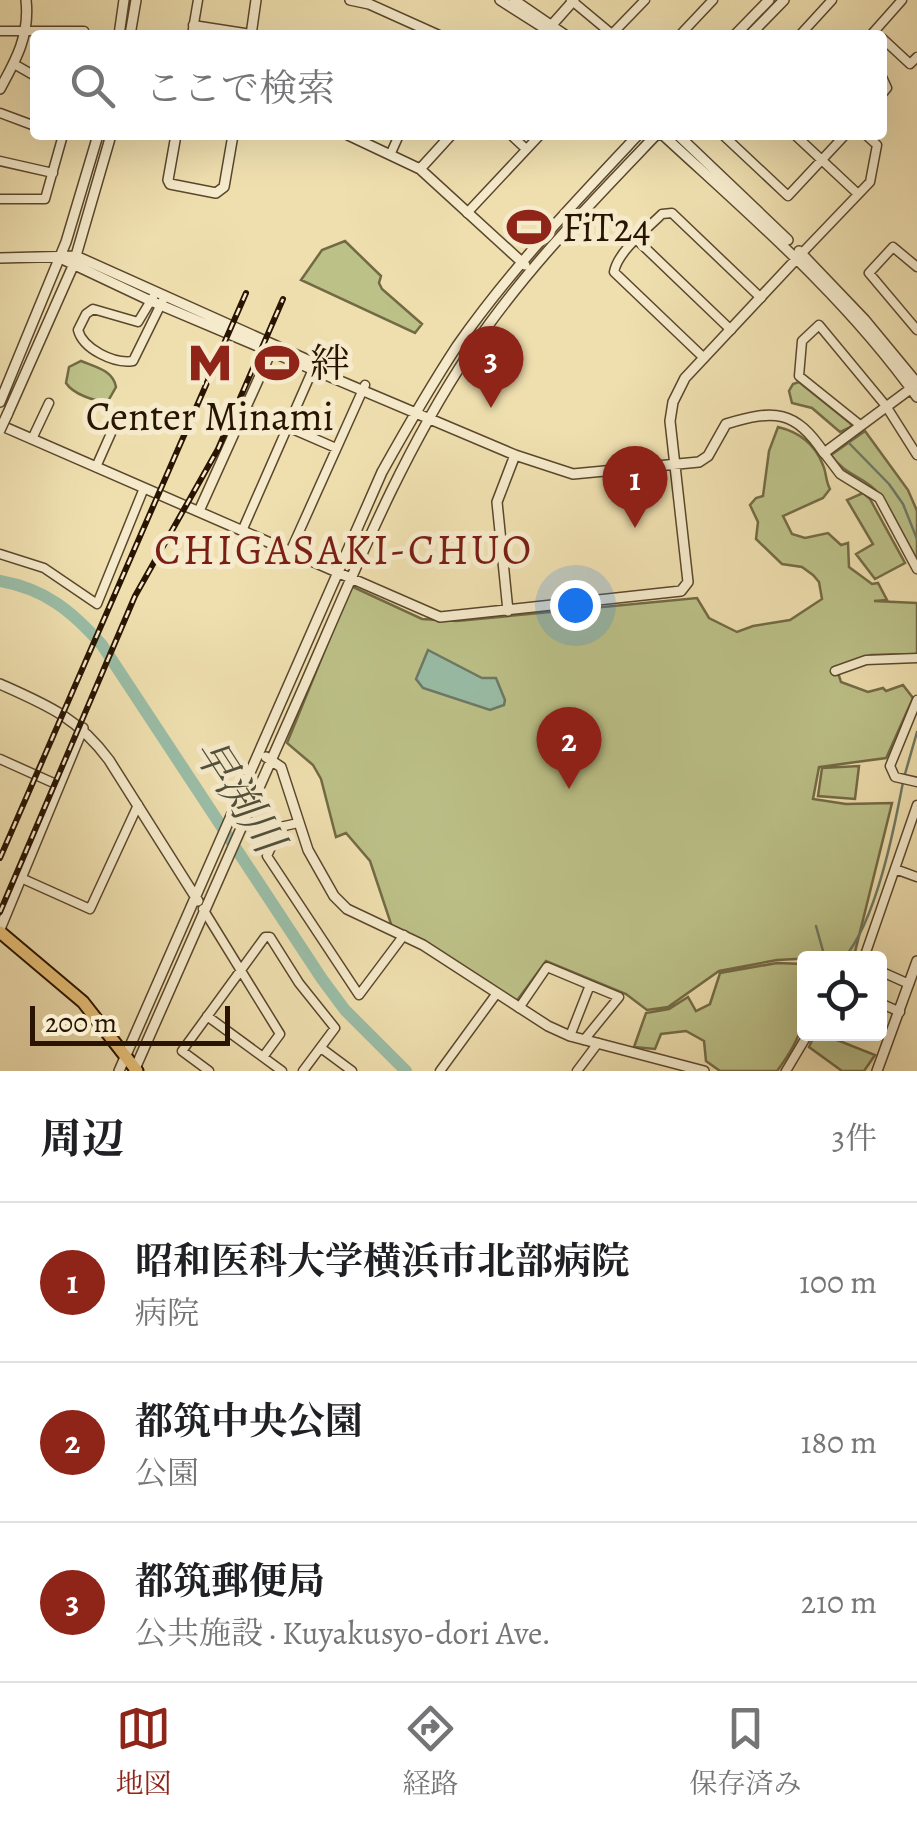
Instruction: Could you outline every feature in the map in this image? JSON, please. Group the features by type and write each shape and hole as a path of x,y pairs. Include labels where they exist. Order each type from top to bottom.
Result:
{"main road":[{"path":"0,930 83,1002 123,1062"},
{"path":"0,941 75,1003 123,1062 135,1070"}],"street":[{"path":"0,89 26,31 26,0"},
{"path":"120,30 124,0"},
{"path":"131,30 136,0"},
{"path":"192,30 198,0"},
{"path":"252,30 256,0"},
{"path":"350,0 369,4 427,30"},
{"path":"500,0 548,30"},
{"path":"514,0 549,30"},
{"path":"551,30 573,0 607,30"},
{"path":"618,30 645,0"},
{"path":"685,30 713,0"},
{"path":"740,30 770,0"},
{"path":"755,30 784,0"},
{"path":"804,30 832,0"},
{"path":"880,30 902,0"},
{"path":"404,30 408,21"},
{"path":"809,25 814,30"},
{"path":"0,31 30,31"},
{"path":"887,44 910,64 917,57"},
{"path":"14,64 30,73"},
{"path":"0,113 30,124"},
{"path":"0,199 46,199 62,140"},
{"path":"0,402 60,258 97,140"},
{"path":"110,140 74,261 0,428 440,617 685,588 688,582 670,421 672,402 704,358 870,182 877,145 872,140"},
{"path":"175,140 170,184 216,194 224,186 232,140"},
{"path":"363,140 420,169 527,267"},
{"path":"390,154 397,140"},
{"path":"420,169 446,140"},
{"path":"516,140 526,149"},
{"path":"467,213 535,140"},
{"path":"123,1062 382,472 458,344 634,140"},
{"path":"135,1070 394,480 429,417 527,267 654,140"},
{"path":"665,140 800,256"},
{"path":"683,140 800,256 916,388 824,453"},
{"path":"728,140 788,196 840,140"},
{"path":"800,140 858,194"},
{"path":"0,161 53,174"},
{"path":"704,358 614,272 614,265 637,240 662,214 672,214 761,298"},
{"path":"637,240 731,330"},
{"path":"917,267 894,247 869,273 917,330"},
{"path":"0,258 74,261 515,455 573,474 674,465 706,458 726,424 792,418 802,423 840,474 878,498 917,569"},
{"path":"158,298 133,361 121,361 88,346 81,338 78,330 93,309 138,322 158,298"},
{"path":"860,425 799,376 802,340 820,325 886,406 917,455"},
{"path":"273,348 313,369 364,388"},
{"path":"199,512 273,348"},
{"path":"242,531 313,369"},
{"path":"290,552 364,388"},
{"path":"32,439 48,403"},
{"path":"246,409 336,448"},
{"path":"96,467 111,433"},
{"path":"508,610 497,502 515,455"},
{"path":"0,554 44,568 97,604 144,488"},
{"path":"835,671 866,660 917,658"},
{"path":"0,684 54,708 83,728 109,760 280,1034 263,1057"},
{"path":"917,700 890,759 892,774 917,782"},
{"path":"0,930 83,728"},
{"path":"260,754 278,764 286,778 308,850 334,896 347,909 404,935 570,1036 704,1071"},
{"path":"0,760 58,785"},
{"path":"21,878 90,910 138,805"},
{"path":"866,951 917,805"},
{"path":"298,823 280,827 266,856 359,994 404,935"},
{"path":"895,869 917,877"},
{"path":"209,1071 182,1050 265,936 270,937 335,1028 303,1071"},
{"path":"880,1071 917,961"},
{"path":"519,1008 547,967 619,997 584,1040"},
{"path":"887,974 908,984"},
{"path":"570,1036 590,986"},
{"path":"440,1071 498,993"},
{"path":"887,1006 900,1012"},
{"path":"207,1016 282,1071"},
{"path":"786,1071 804,1041"},
{"path":"577,1071 598,1043"},
{"path":"321,1048 352,1071"}],"green space":[{"path":"345,241 381,276 382,289 422,324 415,333 301,280 322,250"},
{"path":"81,361 103,370 114,381 116,387 108,401 85,396 66,383 69,367"},
{"path":"799,382 852,426 840,432 812,408 792,403 789,391"},
{"path":"778,427 793,432 811,445 820,458 830,489 823,498 783,516 792,534 805,538 828,533 841,545 848,543 849,567 872,584 878,583 887,600 874,601 917,603 917,654 871,655 836,667 841,682 868,692 903,685 913,698 886,758 819,767 813,799 846,804 892,803 855,951 797,951 797,959 719,971 668,1007 647,1010 626,994 546,961 516,1002 392,927 370,861 346,833 336,837 321,779 313,765 287,743 351,586 422,619 457,621 697,598 709,618 737,632 790,620 822,599 819,582 813,575 802,567 782,564 756,539 758,522 750,505 763,496 769,451"},
{"path":"865,431 908,490 917,511 917,564 879,494 831,455"},
{"path":"863,493 905,563 875,579 856,554 873,544 847,500"},
{"path":"859,766 855,799 818,796 822,768"},
{"path":"777,963 797,964 797,1039 777,1071 720,1071 706,1061 704,1041 686,1031 661,1034 655,1049 634,1047 646,1013 669,1009 688,997 696,1011 710,1004 720,973"},
{"path":"812,1041 840,1041 875,1055 864,1071 842,1071 809,1047"}],"shaded area":[{"path":"428,650 482,678 496,678 504,705 490,710 423,688 416,679"}],"waterway":[{"path":"847,441 889,484 903,504 917,539"},
{"name":"早渕川","path":"0,581 57,603 102,645 322,979 345,1010 406,1071"},
{"path":"905,774 917,732"},
{"path":"849,951 874,899 903,782"},
{"path":"816,926 823,951"},
{"path":"781,1071 786,1064"}],"railway":[{"path":"0,858 246,293"},
{"path":"0,912 135,596 218,449 283,299"}],"place":[{"name":"FiT24","path":"529,227"},
{"name":"Center Minami","path":"210,363"},
{"name":"絆","path":"277,363"},
{"name":"都筑郵便局","path":"491,408"},
{"name":"昭和医科大学横浜市北部病院","path":"635,528"},
{"name":"都筑中央公園","path":"569,789"}],"district":[{"name":"CHIGASAKI-CHUO","path":"344,549"}]}
